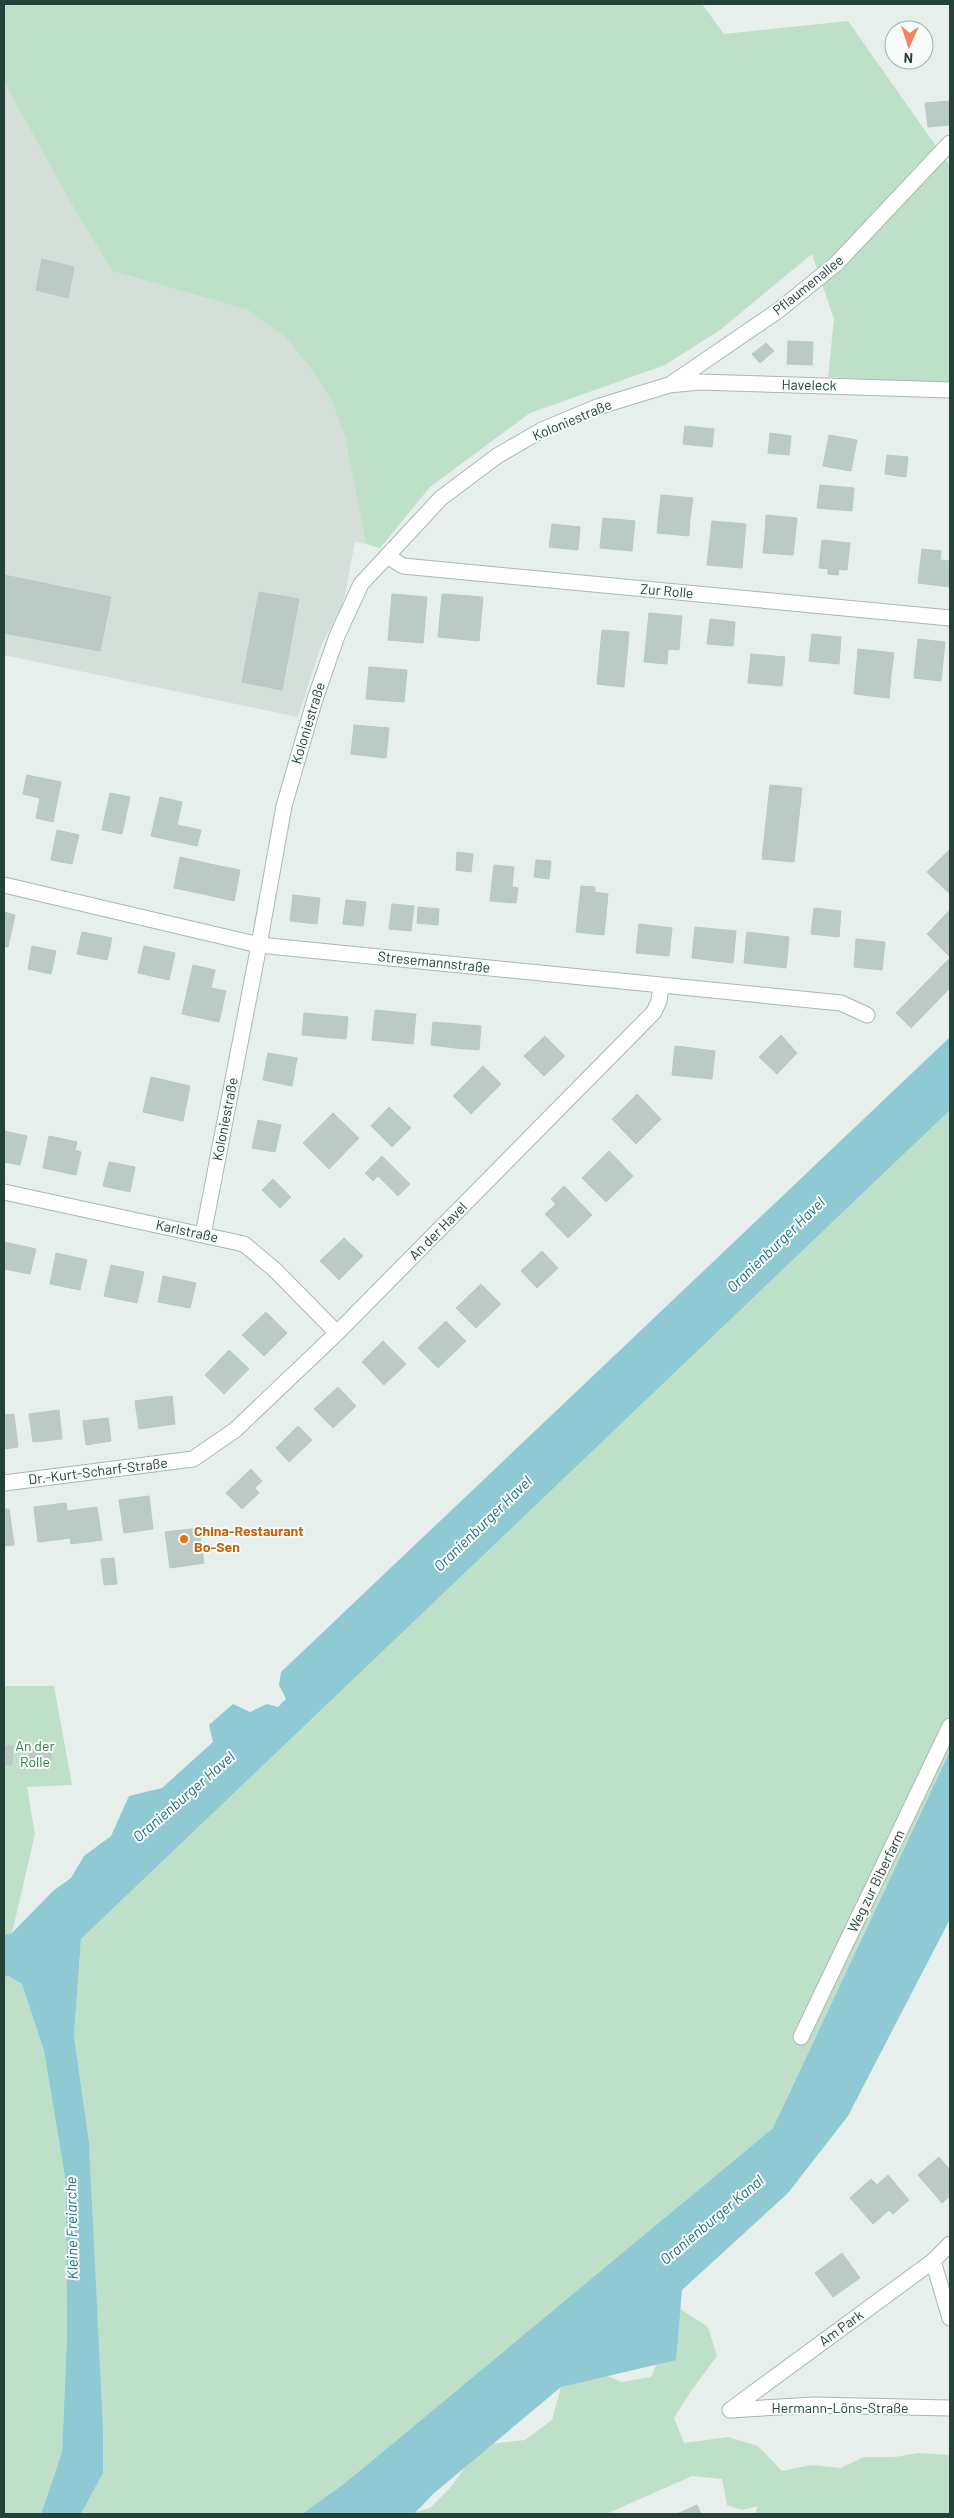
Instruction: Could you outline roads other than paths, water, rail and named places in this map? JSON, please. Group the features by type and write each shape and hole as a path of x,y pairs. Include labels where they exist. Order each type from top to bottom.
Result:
{"street":[{"name":"Pflaumenallee","path":"668,385 779,310 836,264 950,143"},
{"name":"Haveleck","path":"668,385 699,382 950,390"},
{"name":"Koloniestraße","path":"203,1235 284,806 315,699 337,636 361,584 440,498 497,456 542,430 597,407 668,385"},
{"name":"Zur Rolle","path":"386,556 403,566 950,618"},
{"name":"Stresemannstraße","path":"4,885 259,945 841,1003 867,1016"},
{"name":"An der Havel","path":"192,1460 235,1430 337,1333 654,1012 659,1001 661,984"},
{"name":"Karlstraße","path":"4,1192 244,1244 275,1270 337,1333"},
{"name":"Dr.-Kurt-Scharf-Straße","path":"4,1483 192,1460"},
{"name":"Weg zur Biberfarm","path":"801,2036 950,1726"},
{"name":"Am Park","path":"730,2410 933,2261 950,2244"},
{"path":"933,2261 950,2318"},
{"name":"Hermann-Löns-Straße","path":"730,2410 814,2405 950,2408"}],"water":[{"path":"950,1037 950,1110 81,1939 74,2036 89,2142 103,2430 103,2473 81,2514 41,2514 62,2452 67,2338 66,2183 44,2051 22,1984 8,1976 4,1977 4,1935 12,1933 53,1891 71,1878 84,1856 111,1836 129,1796 162,1788 213,1742 209,1725 233,1704 250,1712 267,1704 278,1707 286,1699 279,1685 281,1672"},
{"name":"Oranienburger Kanal","path":"950,1751 950,1919 848,2116 788,2193 682,2290 676,2360 561,2387 433,2494 414,2514 302,2514 345,2483 773,2128"}],"place":[{"name":"China-Restaurant Bo-Sen","path":"184,1539"}],"water label":[{"name":"Oranienburger Havel","path":"776,1245"},
{"name":"Oranienburger Havel","path":"483,1524"},
{"name":"Oranienburger Havel","path":"184,1797"},
{"name":"Kleine Freiarche","path":"72,2228"}],"park label":[{"name":"An der Rolle","path":"35,1754"}]}
